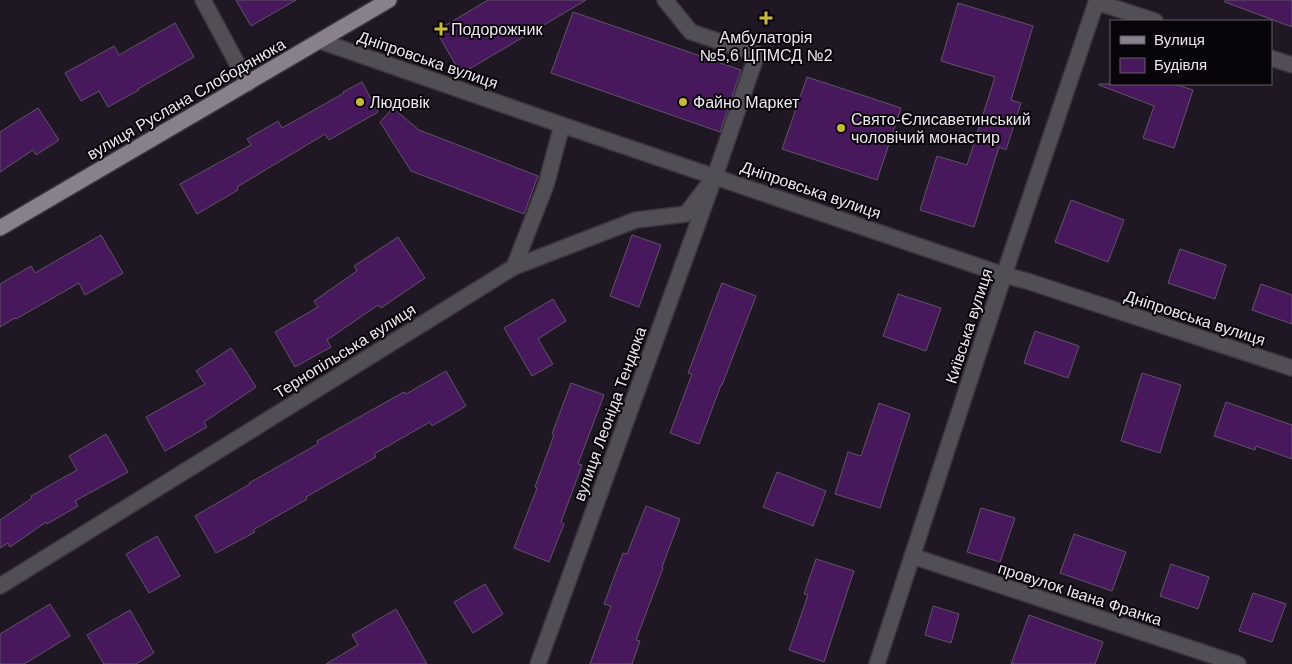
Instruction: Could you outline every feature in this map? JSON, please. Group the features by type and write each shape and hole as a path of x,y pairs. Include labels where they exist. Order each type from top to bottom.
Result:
{"main road":[{"name":"вулиця Руслана Слободянюка","path":"0,228 389,0"}],"street":[{"path":"202,0 247,84"},
{"name":"вулиця Леоніда Тендюка","path":"538,664 715,176 757,54 691,32 665,0"},
{"path":"1097,1 1152,20"},
{"name":"Київська вулиця","path":"877,664 1004,274 1097,1"},
{"name":"Дніпровська вулиця","path":"320,41 1004,274 1292,368"},
{"path":"1272,58 1292,65"},
{"path":"514,267 546,185 562,125"},
{"name":"Тернопільська вулиця","path":"0,586 514,267 636,220 686,214 715,176"},
{"name":"провулок Івана Франка","path":"912,556 1238,664"}],"building":[{"path":"236,0 296,0 251,26"},
{"path":"488,0 586,0 461,74 436,31"},
{"path":"1225,0 1292,0 1292,27 1225,2"},
{"path":"958,3 1033,26 1011,100 1021,103 1006,150 999,147 974,227 920,210 937,156 967,165 995,77 941,61"},
{"name":"Файно Маркет","path":"573,12 741,70 720,132 551,73"},
{"path":"175,23 194,57 108,107 99,91 81,101 65,73 114,46 119,55"},
{"name":"Свято-Єлисаветинський чоловічий монастир","path":"807,77 901,108 877,180 782,149"},
{"path":"362,82 378,112 329,140 325,134 237,187 238,190 197,214 180,184 251,145 247,139 278,121 282,128"},
{"path":"1099,85 1177,85 1193,90 1174,148 1143,138 1154,106"},
{"path":"38,108 59,140 36,155 33,150 0,172 0,132"},
{"path":"393,108 419,130 538,176 524,214 411,171 380,122"},
{"path":"1071,200 1124,220 1108,262 1055,242"},
{"path":"101,235 123,273 85,295 79,283 0,327 0,284 31,266 35,273"},
{"path":"632,235 661,245 639,307 610,296"},
{"path":"398,237 425,278 381,308 378,305 327,340 331,347 295,367 275,332 318,307 314,301 357,271 354,266"},
{"path":"1180,249 1226,265 1215,299 1168,283"},
{"path":"722,283 756,296 699,444 670,433 692,374 688,373"},
{"path":"1261,284 1292,295 1292,324 1252,310"},
{"path":"898,294 941,308 926,351 883,336"},
{"path":"553,299 566,321 538,339 553,364 532,376 504,328"},
{"path":"1035,331 1079,346 1068,378 1024,363"},
{"path":"231,348 256,387 204,422 207,427 165,451 146,417 205,384 196,371"},
{"path":"446,371 466,406 432,426 430,422 374,454 376,457 306,497 307,499 253,530 255,532 216,553 195,516 318,444 317,441 404,392 406,394"},
{"path":"1142,373 1181,385 1160,453 1121,441"},
{"path":"571,383 604,395 578,464 582,465 561,522 564,524 549,562 514,548 537,488 535,487 554,435 552,434"},
{"path":"1226,402 1292,425 1292,459 1256,446 1255,450 1214,436"},
{"path":"879,403 910,414 880,508 835,494 848,452 861,456"},
{"path":"106,434 128,472 75,501 78,506 47,524 46,522 10,547 8,543 0,548 0,520 32,498 31,496 77,470 69,456"},
{"path":"777,472 826,491 813,526 763,507"},
{"path":"646,506 680,519 636,640 640,641 632,664 590,664 611,606 604,604 623,553 627,554"},
{"path":"981,508 1015,518 1000,562 967,552"},
{"path":"1074,534 1126,552 1112,591 1060,573"},
{"path":"157,536 180,576 149,593 126,554"},
{"path":"816,559 854,571 824,662 789,650 808,595 804,594"},
{"path":"1171,564 1209,577 1198,609 1160,596"},
{"path":"485,584 503,614 473,633 454,602"},
{"path":"1253,593 1286,604 1272,642 1239,631"},
{"path":"50,604 70,636 24,664 0,664 0,634"},
{"path":"933,606 959,614 951,643 925,635"},
{"path":"396,609 427,664 326,664 358,645 352,635"},
{"path":"130,610 154,653 136,664 104,664 87,635"},
{"path":"1029,615 1103,642 1095,664 1011,664"}],"place":[{"name":"Амбулаторія №5,6 ЦПМСД №2","path":"766,18"},
{"name":"Подорожник","path":"441,29"},
{"name":"Людовік","path":"360,102"},
{"name":"Файно Маркет","path":"683,102"},
{"name":"Свято-Єлисаветинський чоловічий монастир","path":"841,128"}]}
